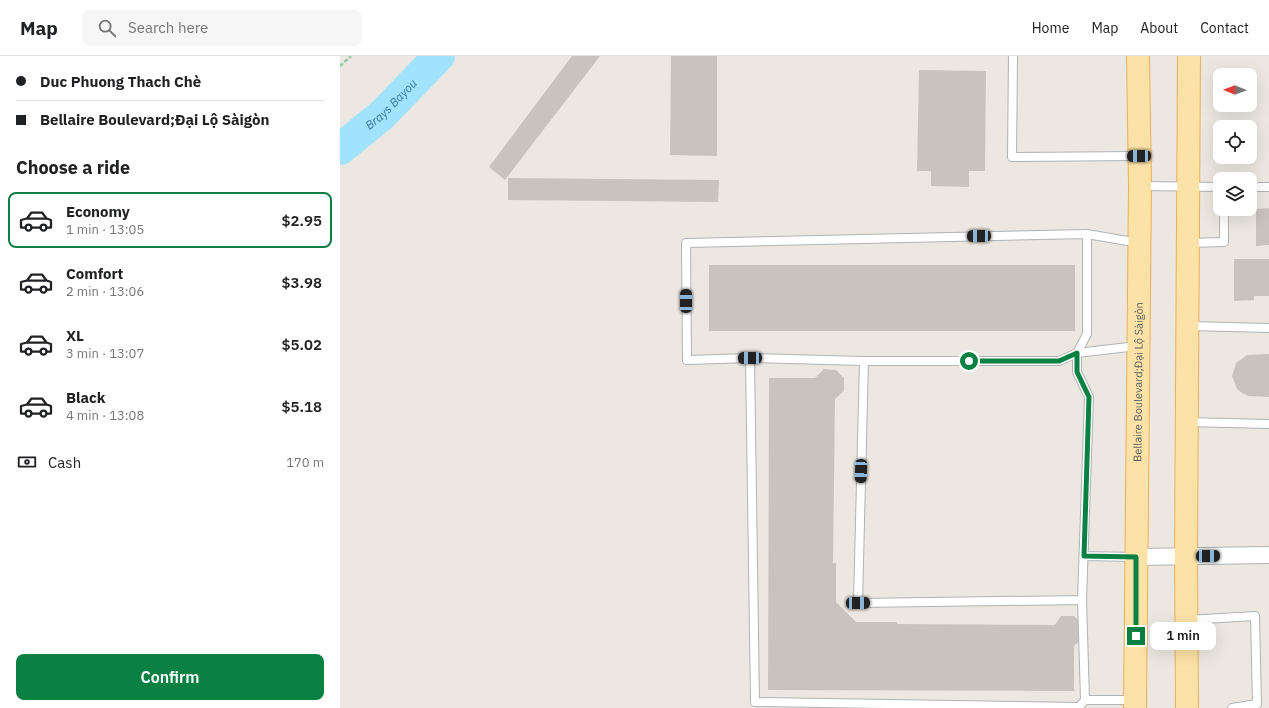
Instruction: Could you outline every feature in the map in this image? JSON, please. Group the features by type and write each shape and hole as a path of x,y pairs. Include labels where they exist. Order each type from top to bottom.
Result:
{"main road":[{"name":"Bellaire Boulevard;Đại Lộ Sàigòn","path":"1135,704 1140,186 1138,56"},
{"path":"1187,708 1186,422 1188,326 1189,56"}],"street":[{"path":"1136,557 1269,555"}],"lane":[{"path":"1013,56 1012,157 1139,156"},
{"path":"1140,186 1213,187"},
{"path":"1257,187 1269,187"},
{"path":"1188,243 1224,242 1224,216"},
{"path":"750,358 755,702 1078,707 1085,700 1082,600 1089,397 1077,372 1077,353 1087,334 1087,234"},
{"path":"1138,346 1077,353 1059,361 864,361 750,358 687,360 686,243 1087,234 1139,243"},
{"path":"1188,326 1269,328"},
{"path":"864,361 858,603 1082,600"},
{"path":"1186,422 1269,424"},
{"path":"1084,556 1136,557"},
{"path":"1186,620 1255,616 1257,704 1232,708"},
{"path":"1085,700 1135,704"}],"path":[{"path":"340,66 350,56"}],"building":[{"path":"572,56 600,56 505,180 489,167"},
{"path":"671,56 717,56 717,156 670,155"},
{"path":"919,70 986,71 985,171 969,171 969,187 931,186 931,171 917,171"},
{"path":"508,178 719,180 718,202 508,200"},
{"path":"1269,208 1269,245 1256,246 1257,209"},
{"path":"1234,259 1269,259 1269,296 1254,296 1254,300 1234,301"},
{"path":"709,265 1075,265 1075,331 709,331"},
{"path":"1269,354 1269,397 1248,396 1242,393 1237,389 1232,376 1236,363 1247,355"},
{"path":"824,369 836,370 844,378 844,391 835,399 833,563 836,563 836,602 856,622 897,622 897,624 1055,625 1061,616 1074,616 1082,624 1081,639 1074,646 1074,691 768,690 769,378 815,378"}],"waterway":[{"name":"Brays Bayou","path":"340,149 382,115 439,56"}],"route":[{"path":"969,361 1059,361 1077,353 1077,372 1089,397 1084,556 1136,557 1136,636"}]}
